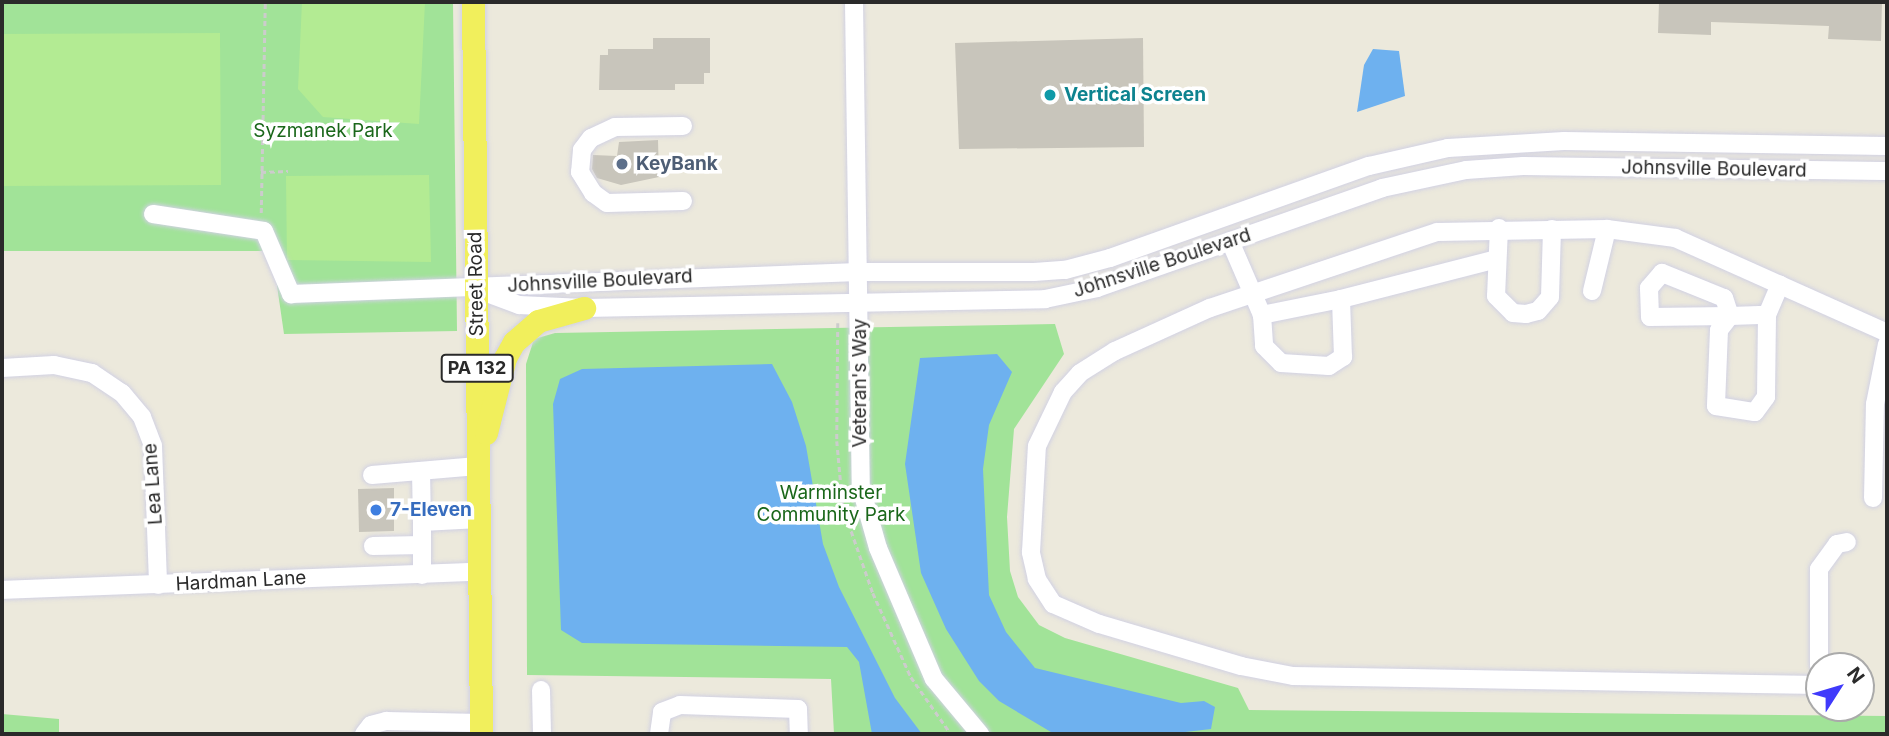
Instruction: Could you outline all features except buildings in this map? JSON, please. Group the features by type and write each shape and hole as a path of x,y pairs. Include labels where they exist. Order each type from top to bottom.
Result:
{"main road":[{"name":"Street Road","path":"473,2 481,729"},
{"path":"478,467 505,358 514,342 538,321 584,308"}],"street":[{"name":"Veteran's Way","path":"854,2 860,302 860,467 869,520 934,679 980,734"},
{"path":"683,126 615,127 592,138 582,150 580,172 593,193 607,203 683,201"},
{"name":"Johnsville Boulevard","path":"476,289 517,283 859,272 1065,270 1369,166 1485,143 1887,146"},
{"name":"Johnsville Boulevard","path":"476,289 519,304 584,308 1045,299 1097,288 1382,188 1466,170 1522,166 1887,171"},
{"path":"153,214 262,230 292,294 476,289"},
{"path":"1499,228 1495,289 1502,304 1513,313 1538,311 1550,297 1552,229"},
{"path":"1805,685 1293,676 1241,666 1099,624 1053,604 1037,579 1031,552 1037,446 1052,407 1080,373 1104,357 1249,294 1437,232 1499,228 1607,229 1695,244 1887,332"},
{"path":"1592,291 1607,229"},
{"path":"1230,241 1249,294 1262,315 1264,346 1281,363 1329,366 1343,357 1341,299"},
{"path":"1262,315 1341,299 1497,259"},
{"path":"1767,315 1730,317 1720,330 1716,406 1755,412 1766,397 1767,315 1780,285"},
{"path":"1873,498 1875,404 1887,344"},
{"name":"Lea Lane","path":"2,368 74,368 107,382 133,405 153,446 158,585"},
{"path":"372,475 478,467"},
{"path":"421,471 422,575"},
{"path":"422,522 479,519"},
{"path":"1819,652 1819,569 1837,544 1847,542"},
{"path":"373,546 422,545"},
{"name":"Hardman Lane","path":"2,590 480,572"},
{"path":"541,690 542,734"},
{"path":"659,734 662,712 680,705 799,709 799,734"},
{"path":"364,734 370,725 386,721 426,728 481,729"}],"path":[{"path":"262,230 264,2 271,2"},
{"path":"261,172 288,171"}],"green space":[{"name":"Syzmanek Park","path":"2,2 453,2 457,331 284,334 272,251 2,251"},
{"path":"302,2 425,2 419,124 323,117 298,89"},
{"path":"220,33 221,185 2,186 2,34"},
{"path":"429,175 431,262 287,260 286,176"},
{"name":"Warminster Community Park","path":"1055,324 1064,354 1014,429 1007,517 1010,571 1018,597 1039,625 1065,638 1238,688 1249,710 1805,715 1805,722 1875,722 1875,716 1887,716 1887,734 834,734 831,679 527,675 526,364 534,339 555,333"},
{"path":"2,714 59,719 59,734 2,734"}],"water":[{"path":"1373,49 1399,51 1405,96 1357,112 1364,65"},
{"path":"997,354 1012,372 989,425 983,469 989,595 1006,632 1035,668 1181,703 1204,701 1215,707 1211,729 1168,734 1051,732 999,701 979,681 946,629 921,573 905,464 920,358"},
{"path":"772,364 792,402 806,446 823,544 839,587 895,698 922,734 872,734 859,662 847,647 582,643 561,630 553,404 560,379 582,369"}],"place":[{"name":"Vertical Screen","path":"1050,95"},
{"name":"KeyBank","path":"622,164"},
{"name":"7-Eleven","path":"376,510"}]}
